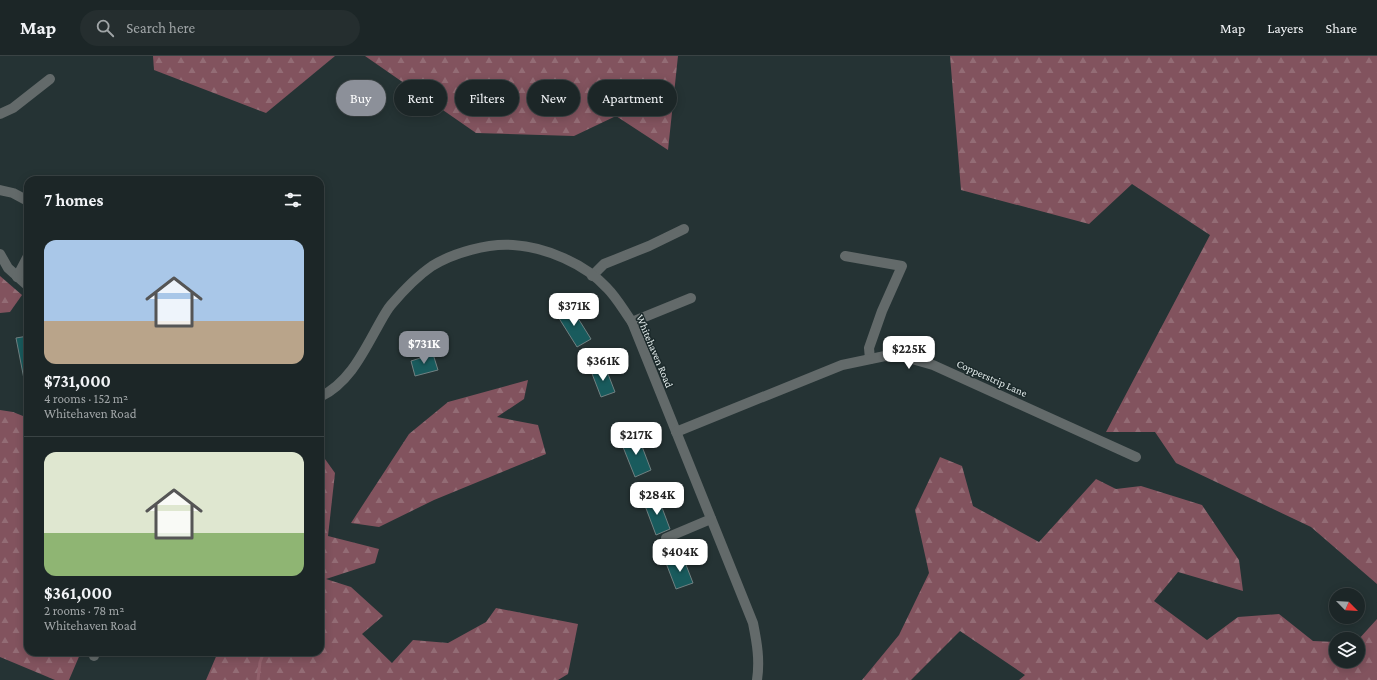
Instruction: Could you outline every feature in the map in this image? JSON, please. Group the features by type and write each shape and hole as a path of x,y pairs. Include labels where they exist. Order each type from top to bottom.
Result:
{"street":[{"path":"0,114 18,105 50,79"},
{"path":"0,190 13,193 24,199"},
{"path":"592,276 604,264 649,246 684,229"},
{"name":"Whitehaven Road","path":"324,395 344,380 356,365 389,307 416,278 434,265 455,255 485,247 513,245 532,248 560,256 584,269 607,288 632,322 753,624 758,646 759,667 757,680"},
{"path":"0,254 8,268 24,283"},
{"path":"845,256 902,266 882,312 869,348 870,359"},
{"path":"17,277 24,264"},
{"path":"632,322 691,298"},
{"name":"Copperstrip Lane","path":"676,432 842,365 885,356 905,357 933,365 1136,457"},
{"path":"666,538 711,519"}],"green space":[{"path":"153,56 335,56 266,113 154,70"},
{"path":"365,56 678,56 675,80 588,80 588,116 616,116 574,136 476,133 447,113 447,80 400,80"},
{"path":"950,56 1377,56 1377,584 1311,527 1176,463 1155,432 1106,432 1210,235 1132,184 1089,224 961,190"},
{"path":"616,116 672,116 668,150"},
{"path":"0,276 22,295 10,312 0,313"},
{"path":"528,380 524,399 497,417 538,425 546,454 434,500 379,527 351,523 409,434 448,402"},
{"path":"0,410 13,412 24,416 24,656 79,656 69,680 55,680 0,657"},
{"path":"940,457 962,466 973,506 1039,542 1096,479 1116,489 1141,486 1202,505 1239,560 1243,591 1178,572 1154,601 1207,640 1238,617 1279,614 1313,641 1329,642 1329,668 1365,668 1365,632 1377,619 1377,680 1019,680 1025,675 960,631 911,680 862,680 899,635 929,573 915,510"},
{"path":"324,458 335,473 328,536 379,549 375,563 326,579 351,587 383,616 362,634 392,663 413,640 448,643 486,622 496,608 578,624 568,674 558,680 206,680 216,656 324,656"}],"building":[{"path":"571,307 591,339 577,347 557,315"},
{"path":"24,337 24,379 16,338"},
{"path":"433,354 438,370 415,376 411,361"},
{"path":"605,366 615,392 601,397 591,371"},
{"path":"638,436 651,470 635,477 621,442"},
{"path":"658,497 670,529 656,535 644,503"},
{"path":"683,557 693,583 676,589 666,563"}],"waterway":[{"path":"258,680 260,662 262,656"}]}
